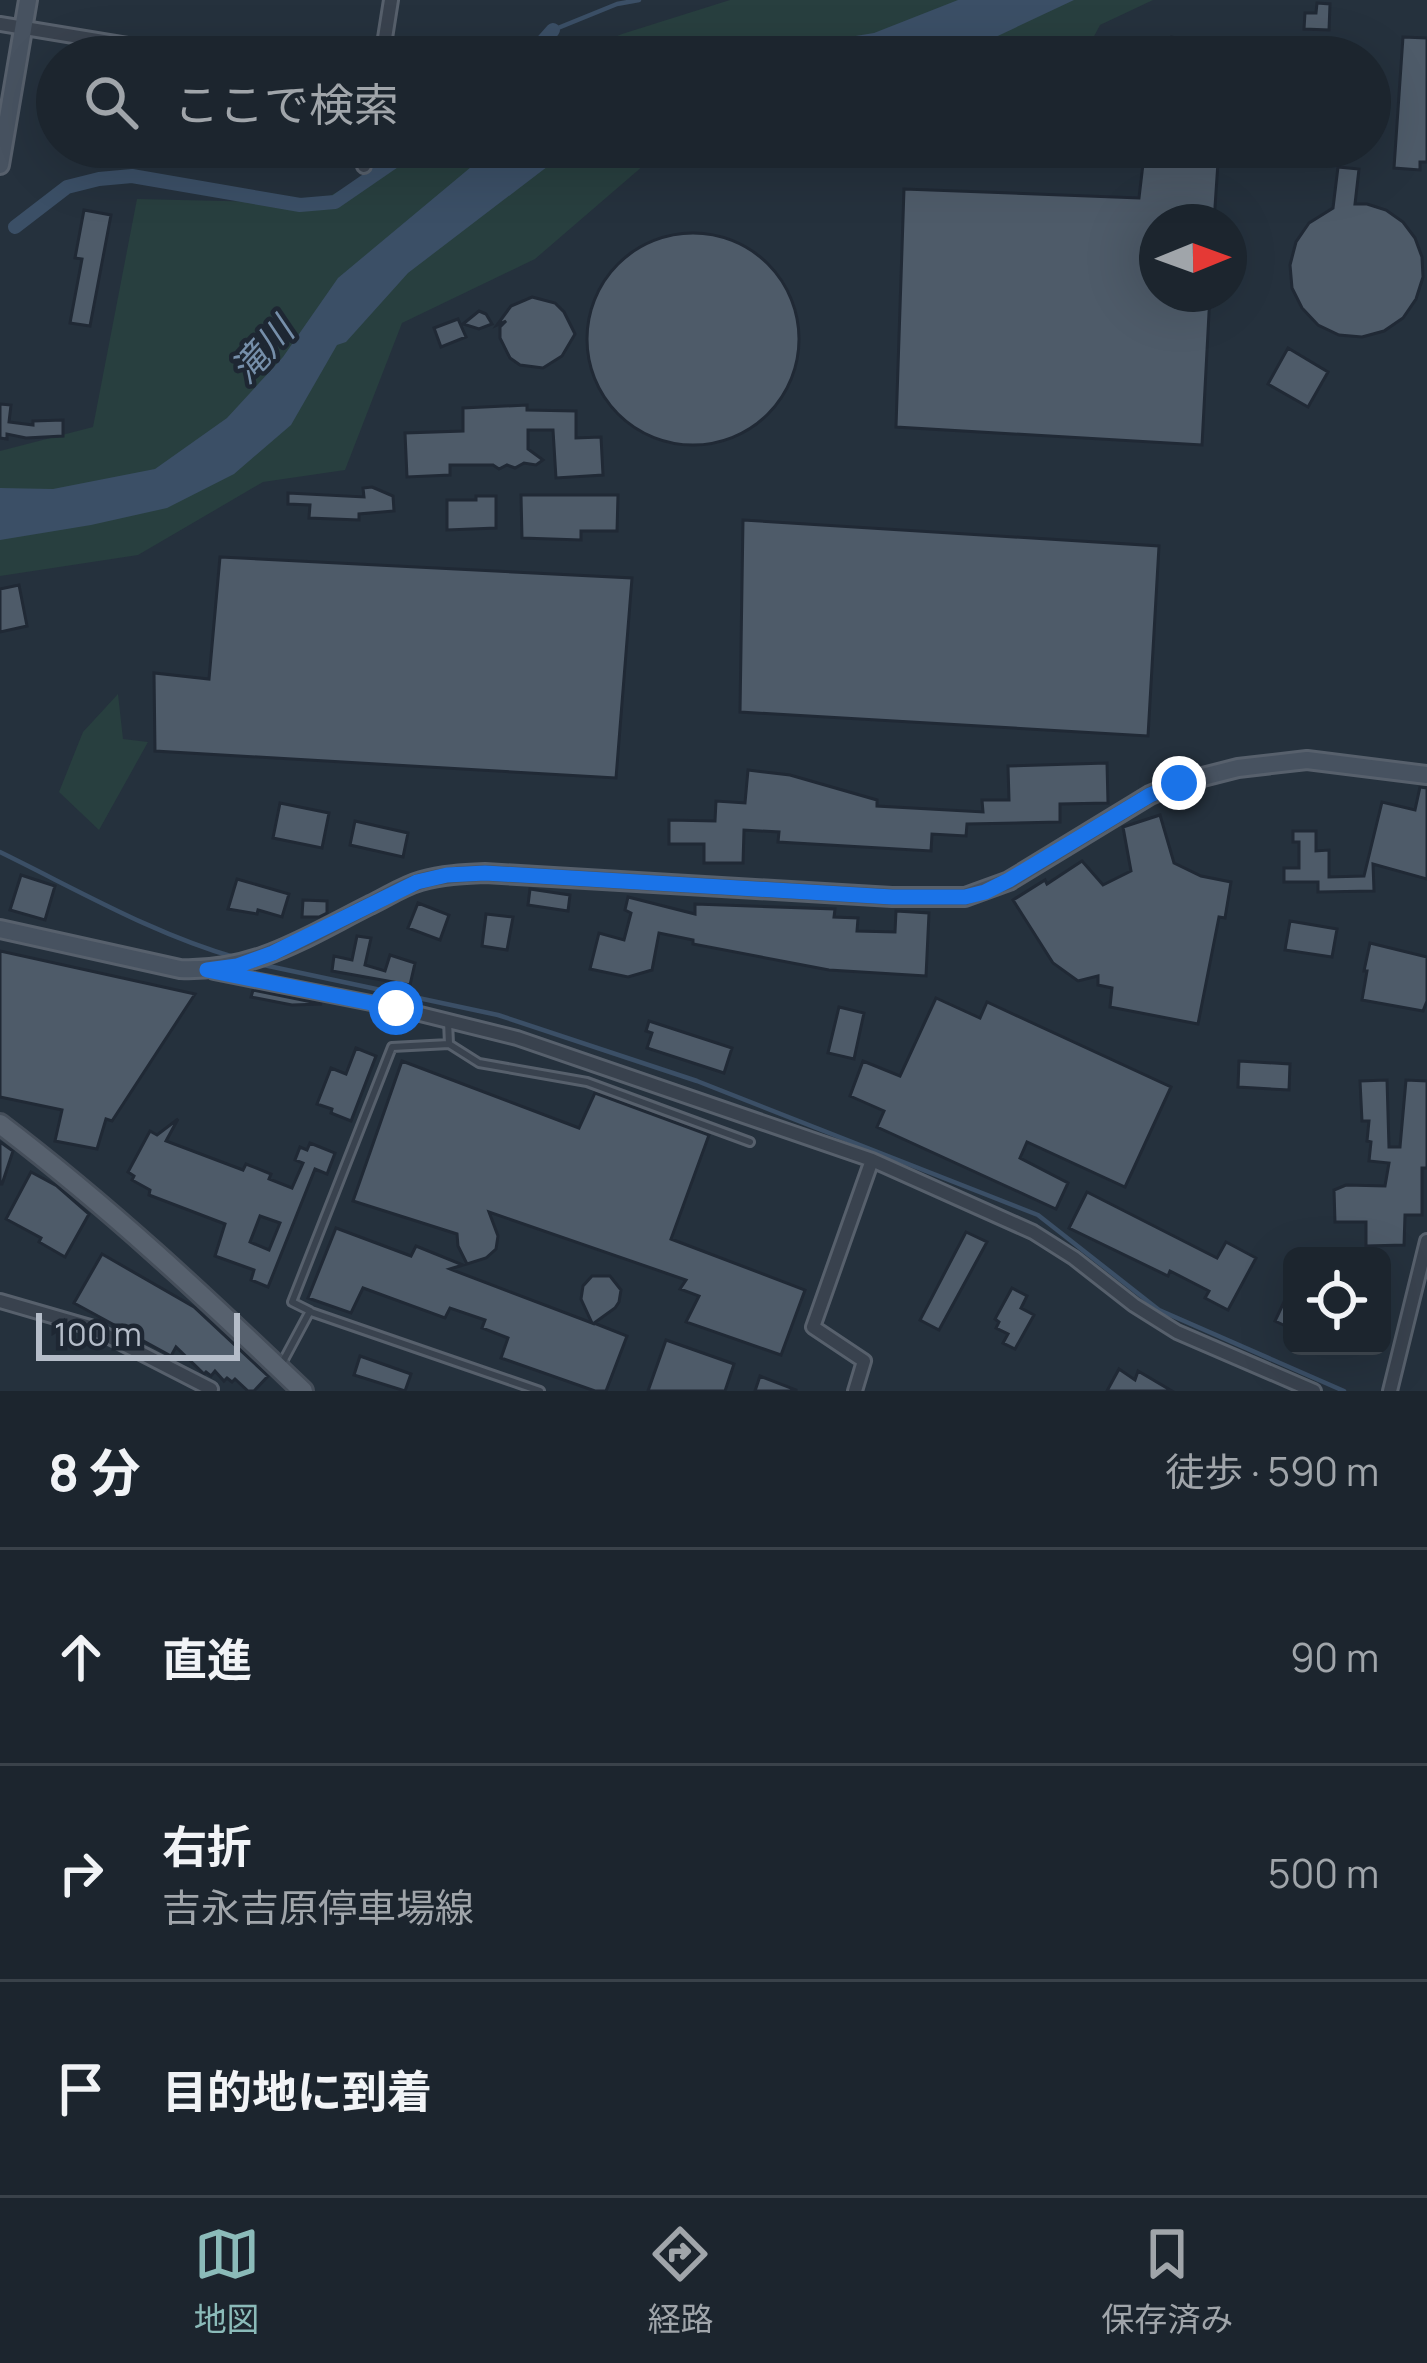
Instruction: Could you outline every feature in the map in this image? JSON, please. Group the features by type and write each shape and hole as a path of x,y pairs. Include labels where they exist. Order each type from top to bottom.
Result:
{"main road":[{"path":"0,165 28,0"},
{"path":"0,929 180,969 207,970 237,966 273,953 417,882 447,875 485,873 892,897 965,897 1009,880 1150,795 1179,783 1238,768 1307,760 1427,775"},
{"path":"0,1124 130,1228 288,1382"}],"street":[{"path":"385,36 391,0"},
{"path":"0,24 77,36"},
{"path":"207,970 517,1038 872,1160 1033,1232 1177,1332 1314,1391"},
{"path":"855,1391 864,1361 814,1327 872,1160"},
{"path":"1390,1391 1427,1241"},
{"path":"0,1301 90,1327 213,1390"}],"lane":[{"path":"448,1021 449,1044"},
{"path":"540,1391 292,1302 392,1047 449,1044 479,1063 587,1082 750,1142"},
{"path":"288,1382 310,1311"}],"green space":[{"path":"730,0 1153,0 1100,25 1094,36 617,36"},
{"path":"380,168 641,168 535,259 402,323 345,470 263,482 138,555 0,576 0,451 93,427 137,199 317,203"},
{"path":"118,694 123,739 148,742 99,830 59,792 83,732"}],"water":[{"path":"958,0 1074,0 998,36 856,36"},
{"path":"470,168 546,168 408,273 346,342 337,345 291,425 234,474 167,508 0,540 0,488 53,489 155,469 227,418 283,357 338,278"}],"building":[{"path":"1317,3 1330,4 1329,30 1304,29 1305,13 1316,13"},
{"path":"1403,37 1427,38 1427,162 1420,162 1420,170 1394,168"},
{"path":"1143,168 1218,168 1215,204 1139,204 1139,312 1209,312 1202,445 896,427 904,189 1139,198"},
{"path":"1338,168 1359,169 1355,204 1386,210 1415,238 1423,277 1416,299 1403,318 1384,331 1362,337 1339,335 1318,325 1292,288 1290,265 1296,242 1309,223 1333,208"},
{"path":"84,210 111,215 90,326 70,323 82,259 75,258"},
{"path":"693,233 734,241 768,264 791,298 799,339 791,380 768,414 734,437 693,445 652,437 618,414 595,380 587,339 595,298 618,264 652,241"},
{"path":"532,297 555,303 575,334 562,356 543,368 520,365 510,358 500,338 500,327 506,321 497,325 511,306"},
{"path":"479,311 492,324 479,329 463,324"},
{"path":"458,319 466,337 441,347 434,328"},
{"path":"1288,348 1328,372 1308,407 1268,384"},
{"path":"0,404 11,405 9,422 33,425 33,421 63,420 63,436 7,434 7,439 0,438"},
{"path":"527,405 527,410 576,411 576,438 601,437 603,475 556,478 553,430 528,430 528,449 543,460 536,465 499,469 450,465 450,475 407,477 405,433 463,431 463,408"},
{"path":"363,488 393,496 394,511 359,514 359,520 309,518 310,505 288,504 288,493 364,497"},
{"path":"521,495 618,495 617,531 581,531 581,540 522,538"},
{"path":"476,496 496,496 496,528 447,530 447,500 476,500"},
{"path":"743,520 1159,546 1148,736 740,712"},
{"path":"220,557 632,578 616,778 155,751 154,673 209,679"},
{"path":"19,585 27,626 0,632 0,589"},
{"path":"1107,763 1108,803 1060,804 1060,822 967,824 966,836 932,834 931,851 778,842 779,832 744,830 743,863 704,863 704,844 669,844 669,820 715,821 716,801 745,803 748,770 790,775 877,800 877,806 983,812 982,800 1009,800 1008,766"},
{"path":"1420,787 1427,788 1427,879 1373,864 1374,891 1318,892 1318,882 1284,882 1284,868 1299,868 1299,842 1293,842 1293,831 1316,831 1316,851 1329,850 1329,877 1364,876 1382,802 1415,810"},
{"path":"280,803 329,813 322,848 273,838"},
{"path":"1160,815 1174,863 1201,876 1231,882 1225,918 1219,917 1198,1024 1110,1007 1112,988 1098,985 1098,976 1078,981 1053,963 1013,900 1082,861 1103,885 1131,871 1123,827"},
{"path":"355,821 408,833 403,857 350,845"},
{"path":"21,875 55,886 45,920 10,910"},
{"path":"237,879 289,894 282,917 228,909"},
{"path":"530,889 570,895 568,911 528,905"},
{"path":"628,897 695,914 695,904 835,909 834,917 858,918 857,931 895,932 896,911 929,913 926,976 829,970 659,933 652,970 628,977 590,969 599,933 624,940 631,913 625,910"},
{"path":"303,900 327,901 327,913 302,917"},
{"path":"418,903 449,915 440,940 408,928"},
{"path":"486,914 513,917 507,950 482,946"},
{"path":"1290,921 1337,929 1332,957 1285,950"},
{"path":"357,936 371,938 365,965 385,971 390,955 415,963 410,985 332,971 334,956 352,960"},
{"path":"1370,943 1427,957 1423,1011 1362,1000"},
{"path":"0,951 195,994 112,1121 106,1119 97,1149 55,1141 62,1110 0,1097"},
{"path":"253,990 322,1004 292,1005 251,997"},
{"path":"936,998 980,1018 987,1002 1171,1087 1125,1187 1027,1142 1020,1158 1068,1183 1056,1209 877,1127 884,1111 850,1096 863,1061 900,1076"},
{"path":"839,1007 864,1013 854,1059 828,1053"},
{"path":"649,1021 732,1048 724,1073 647,1048 652,1033 646,1031"},
{"path":"356,1048 376,1056 351,1121 317,1104 331,1068 346,1074"},
{"path":"402,1061 579,1128 595,1093 709,1135 671,1239 805,1290 781,1355 686,1322 699,1296 680,1289 686,1280 489,1212 498,1236 496,1249 467,1264 457,1234 353,1201"},
{"path":"1239,1061 1290,1064 1289,1090 1238,1087"},
{"path":"1387,1080 1389,1147 1400,1147 1406,1080 1427,1081 1422,1215 1405,1215 1404,1245 1366,1246 1366,1222 1335,1222 1334,1190 1346,1185 1385,1186 1389,1163 1369,1161 1369,1121 1362,1121 1360,1081"},
{"path":"178,1119 166,1141 243,1170 246,1164 292,1188 303,1163 295,1160 300,1147 307,1150 310,1143 335,1153 327,1174 315,1169 268,1287 251,1280 254,1270 215,1256 225,1224 149,1195 150,1190 132,1180 128,1172 150,1131 157,1135","holes":["260,1216 280,1223 269,1250 250,1242"]},
{"path":"0,1142 13,1151 2,1184 0,1184"},
{"path":"31,1172 57,1186 89,1214 65,1257 6,1219"},
{"path":"1087,1192 1217,1258 1226,1242 1256,1258 1228,1310 1205,1298 1209,1291 1069,1228"},
{"path":"336,1228 411,1256 416,1246 463,1265 450,1269 592,1323 581,1299 583,1286 592,1276 610,1276 621,1290 619,1302 594,1323 627,1336 606,1391 501,1358 508,1338 482,1328 485,1320 450,1308 445,1318 363,1288 351,1313 308,1298"},
{"path":"966,1232 987,1242 939,1330 920,1320"},
{"path":"102,1254 194,1307 268,1376 248,1391 235,1379 224,1381 215,1371 211,1376 204,1374 176,1347 171,1356 74,1303"},
{"path":"1012,1288 1027,1296 1021,1308 1034,1315 1015,1349 1003,1343 1008,1334 996,1328 999,1322 995,1319"},
{"path":"666,1340 734,1364 725,1391 648,1391"},
{"path":"360,1356 411,1374 405,1391 354,1375"},
{"path":"1119,1369 1135,1380 1138,1371 1172,1391 1107,1391"},
{"path":"760,1376 796,1390 796,1391 755,1391"}],"waterway":[{"path":"553,30 639,0"},
{"path":"548,36 553,30"},
{"path":"15,227 67,187 99,179 132,176 300,205 335,202 384,168"},
{"path":"0,852 146,924 237,958"},
{"path":"259,964 498,1015 697,1081 1038,1215 1159,1310 1344,1391"}],"route":[{"path":"396,1008 207,970 237,966 273,953 417,882 447,875 485,873 892,897 965,897 1009,880 1150,795 1179,783"}],"water label":[{"name":"滝川","path":"262,350"}]}
